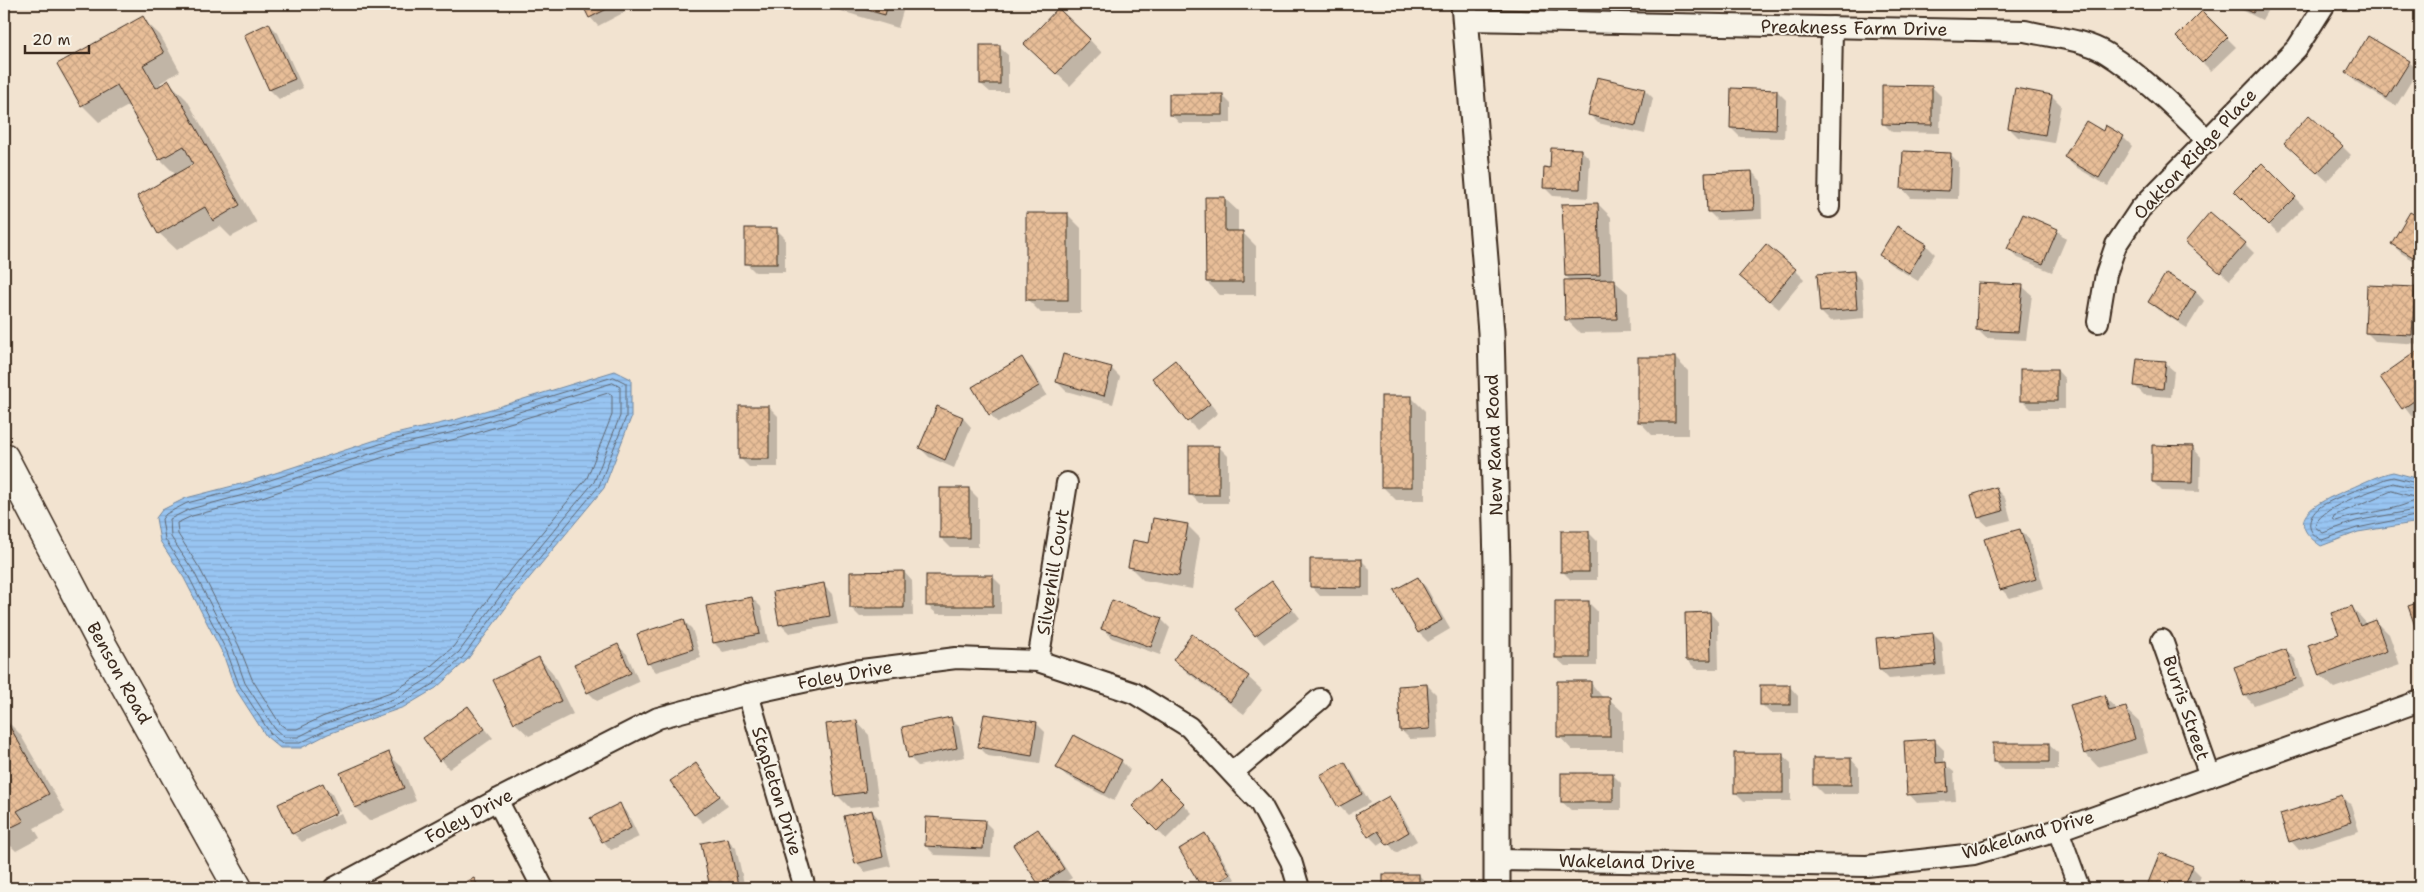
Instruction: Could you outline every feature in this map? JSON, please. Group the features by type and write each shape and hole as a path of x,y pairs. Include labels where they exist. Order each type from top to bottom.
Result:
{"main road":[{"name":"Benson Road","path":"4,457 104,646 238,888"}],"street":[{"name":"Oakton Ridge Place","path":"2098,322 2106,274 2116,246 2140,209 2297,48 2326,4"},
{"name":"Preakness Farm Drive","path":"1465,12 1832,28 2025,31 2069,40 2105,52 2144,82 2207,140"},
{"name":"New Rand Road","path":"1465,12 1491,332 1497,564 1497,888"},
{"path":"1829,207 1832,28"},
{"name":"Silverhill Court","path":"1038,661 1067,483"},
{"name":"Burris Street","path":"2162,640 2210,776"},
{"name":"Foley Drive","path":"334,888 497,800 658,718 748,694 854,671 956,658 1038,661 1134,692 1189,727 1260,803 1291,861 1299,888"},
{"name":"Stapleton Drive","path":"748,694 805,888"},
{"path":"1233,772 1320,699"},
{"name":"Wakeland Drive","path":"1497,860 1867,866 1974,854 2058,830 2420,701"},
{"path":"497,800 543,888"},
{"path":"2058,830 2079,888"}],"water":[{"path":"615,371 631,379 631,418 604,488 516,594 467,660 436,688 404,707 328,734 301,748 280,748 266,736 235,688 223,654 184,578 160,541 156,518 162,510 186,498 248,482 391,435 455,420"},
{"path":"2393,472 2420,479 2420,519 2413,523 2358,532 2321,546 2309,536 2304,527 2304,518 2309,511 2327,499 2371,479"}],"building":[{"path":"582,4 617,4 589,18"},
{"path":"846,4 888,4 885,15"},
{"path":"2236,4 2258,4 2253,13"},
{"path":"1058,8 1090,39 1056,74 1024,44"},
{"path":"2202,11 2228,37 2202,63 2176,37"},
{"path":"143,16 164,53 143,65 156,88 169,80 240,205 213,221 205,207 158,234 137,196 193,164 184,146 159,160 117,85 81,106 57,64"},
{"path":"269,23 295,79 269,90 244,35"},
{"path":"2368,36 2410,61 2387,98 2346,73"},
{"path":"980,45 1000,45 1000,84 980,84"},
{"path":"1597,77 1645,88 1636,126 1588,115"},
{"path":"1882,85 1932,86 1932,125 1882,124"},
{"path":"1731,88 1777,90 1776,130 1730,128"},
{"path":"2015,88 2052,95 2045,135 2008,128"},
{"path":"2420,91 2420,104 2414,100"},
{"path":"1169,94 1223,94 1223,115 1169,115"},
{"path":"2309,115 2343,146 2317,173 2284,143"},
{"path":"2086,121 2103,131 2105,125 2124,136 2099,178 2064,157"},
{"path":"1551,148 1581,149 1580,189 1543,188 1544,167 1550,168"},
{"path":"1903,151 1951,153 1949,191 1901,189"},
{"path":"2262,163 2296,197 2268,225 2234,191"},
{"path":"1752,171 1754,210 1707,212 1705,173"},
{"path":"1205,197 1225,197 1225,231 1243,231 1243,282 1206,282"},
{"path":"1598,203 1600,275 1565,276 1562,204"},
{"path":"2210,212 2246,243 2220,273 2185,242"},
{"path":"2410,212 2420,218 2420,261 2391,244"},
{"path":"1026,213 1068,213 1068,300 1026,300"},
{"path":"2023,214 2058,229 2043,264 2007,249"},
{"path":"1897,226 1927,244 1909,273 1879,255"},
{"path":"745,228 777,228 777,264 745,264"},
{"path":"1766,244 1796,269 1769,301 1739,276"},
{"path":"1854,271 1857,309 1820,312 1817,274"},
{"path":"2166,273 2196,291 2178,321 2148,302"},
{"path":"1615,279 1617,319 1565,320 1564,280"},
{"path":"1978,283 2023,285 2018,332 1976,330"},
{"path":"2367,285 2415,287 2412,335 2365,333"},
{"path":"2417,351 2420,355 2420,397 2402,409 2380,377"},
{"path":"1063,354 1112,367 1104,396 1056,382"},
{"path":"1022,357 1039,386 989,415 972,387"},
{"path":"1638,357 1675,357 1675,422 1638,422"},
{"path":"2137,359 2166,361 2163,389 2134,386"},
{"path":"1175,360 1210,404 1187,422 1152,378"},
{"path":"2020,369 2057,369 2057,401 2020,401"},
{"path":"1381,396 1412,396 1412,487 1381,487"},
{"path":"739,406 769,406 769,459 739,459"},
{"path":"937,406 963,417 945,460 919,448"},
{"path":"2152,445 2193,446 2192,483 2152,482"},
{"path":"1189,446 1219,446 1219,495 1189,495"},
{"path":"1996,487 2003,511 1978,518 1971,495"},
{"path":"940,488 969,488 969,538 940,538"},
{"path":"1153,518 1188,524 1179,576 1128,567 1133,540 1149,543"},
{"path":"2020,529 2036,579 2000,590 1984,539"},
{"path":"1561,531 1589,531 1589,572 1561,572"},
{"path":"1310,559 1362,559 1362,588 1310,587"},
{"path":"904,571 904,608 850,608 850,572"},
{"path":"926,575 993,575 993,606 926,606"},
{"path":"1418,577 1442,620 1418,633 1394,590"},
{"path":"1272,581 1292,609 1255,636 1234,608"},
{"path":"824,583 830,616 779,625 773,592"},
{"path":"752,597 760,634 713,643 706,606"},
{"path":"1112,600 1162,618 1151,647 1101,629"},
{"path":"1555,601 1589,601 1589,658 1555,658"},
{"path":"2420,602 2420,631 2417,632 2408,606"},
{"path":"2352,606 2360,626 2376,620 2387,651 2319,676 2308,645 2339,634 2331,613"},
{"path":"1710,612 1711,660 1686,660 1685,613"},
{"path":"684,619 693,649 647,664 637,634"},
{"path":"1933,633 1936,665 1879,670 1876,638"},
{"path":"1192,634 1249,676 1230,702 1173,660"},
{"path":"618,644 631,673 587,693 574,664"},
{"path":"2286,649 2296,679 2244,696 2234,667"},
{"path":"539,657 561,701 514,723 493,680"},
{"path":"1557,681 1591,681 1591,697 1610,697 1610,737 1557,737"},
{"path":"1427,684 1430,729 1400,731 1398,686"},
{"path":"1760,685 1790,685 1790,705 1760,705"},
{"path":"2105,695 2109,711 2126,707 2135,739 2084,754 2070,705"},
{"path":"468,706 485,729 439,761 423,738"},
{"path":"984,714 1037,722 1032,756 978,747"},
{"path":"4,717 49,794 17,811 24,821 4,831"},
{"path":"951,717 957,748 908,758 902,727"},
{"path":"857,720 866,792 835,796 826,724"},
{"path":"1074,735 1122,760 1105,793 1056,768"},
{"path":"1935,739 1936,763 1946,762 1948,792 1907,795 1904,741"},
{"path":"1993,743 2049,743 2049,762 1993,762"},
{"path":"389,752 404,788 355,808 340,773"},
{"path":"1734,753 1783,753 1783,793 1734,793"},
{"path":"1813,758 1851,758 1851,785 1813,785"},
{"path":"1345,762 1362,794 1338,807 1320,775"},
{"path":"696,763 720,796 694,815 670,781"},
{"path":"1561,773 1613,773 1613,802 1561,802"},
{"path":"1160,779 1184,803 1157,831 1132,806"},
{"path":"323,783 337,813 292,834 278,804"},
{"path":"2342,795 2351,822 2289,842 2280,814"},
{"path":"1389,796 1409,832 1387,845 1378,831 1368,837 1355,815"},
{"path":"620,803 631,828 602,842 590,818"},
{"path":"872,810 883,857 855,864 844,816"},
{"path":"926,817 985,820 983,849 925,846"},
{"path":"1038,829 1064,869 1039,885 1013,845"},
{"path":"1205,833 1230,875 1208,888 1202,888 1179,849"},
{"path":"728,838 738,885 710,888 701,843"},
{"path":"2160,853 2193,866 2184,888 2146,888"},
{"path":"1383,874 1419,874 1419,888 1383,888"},
{"path":"474,878 479,888 454,888"}]}
